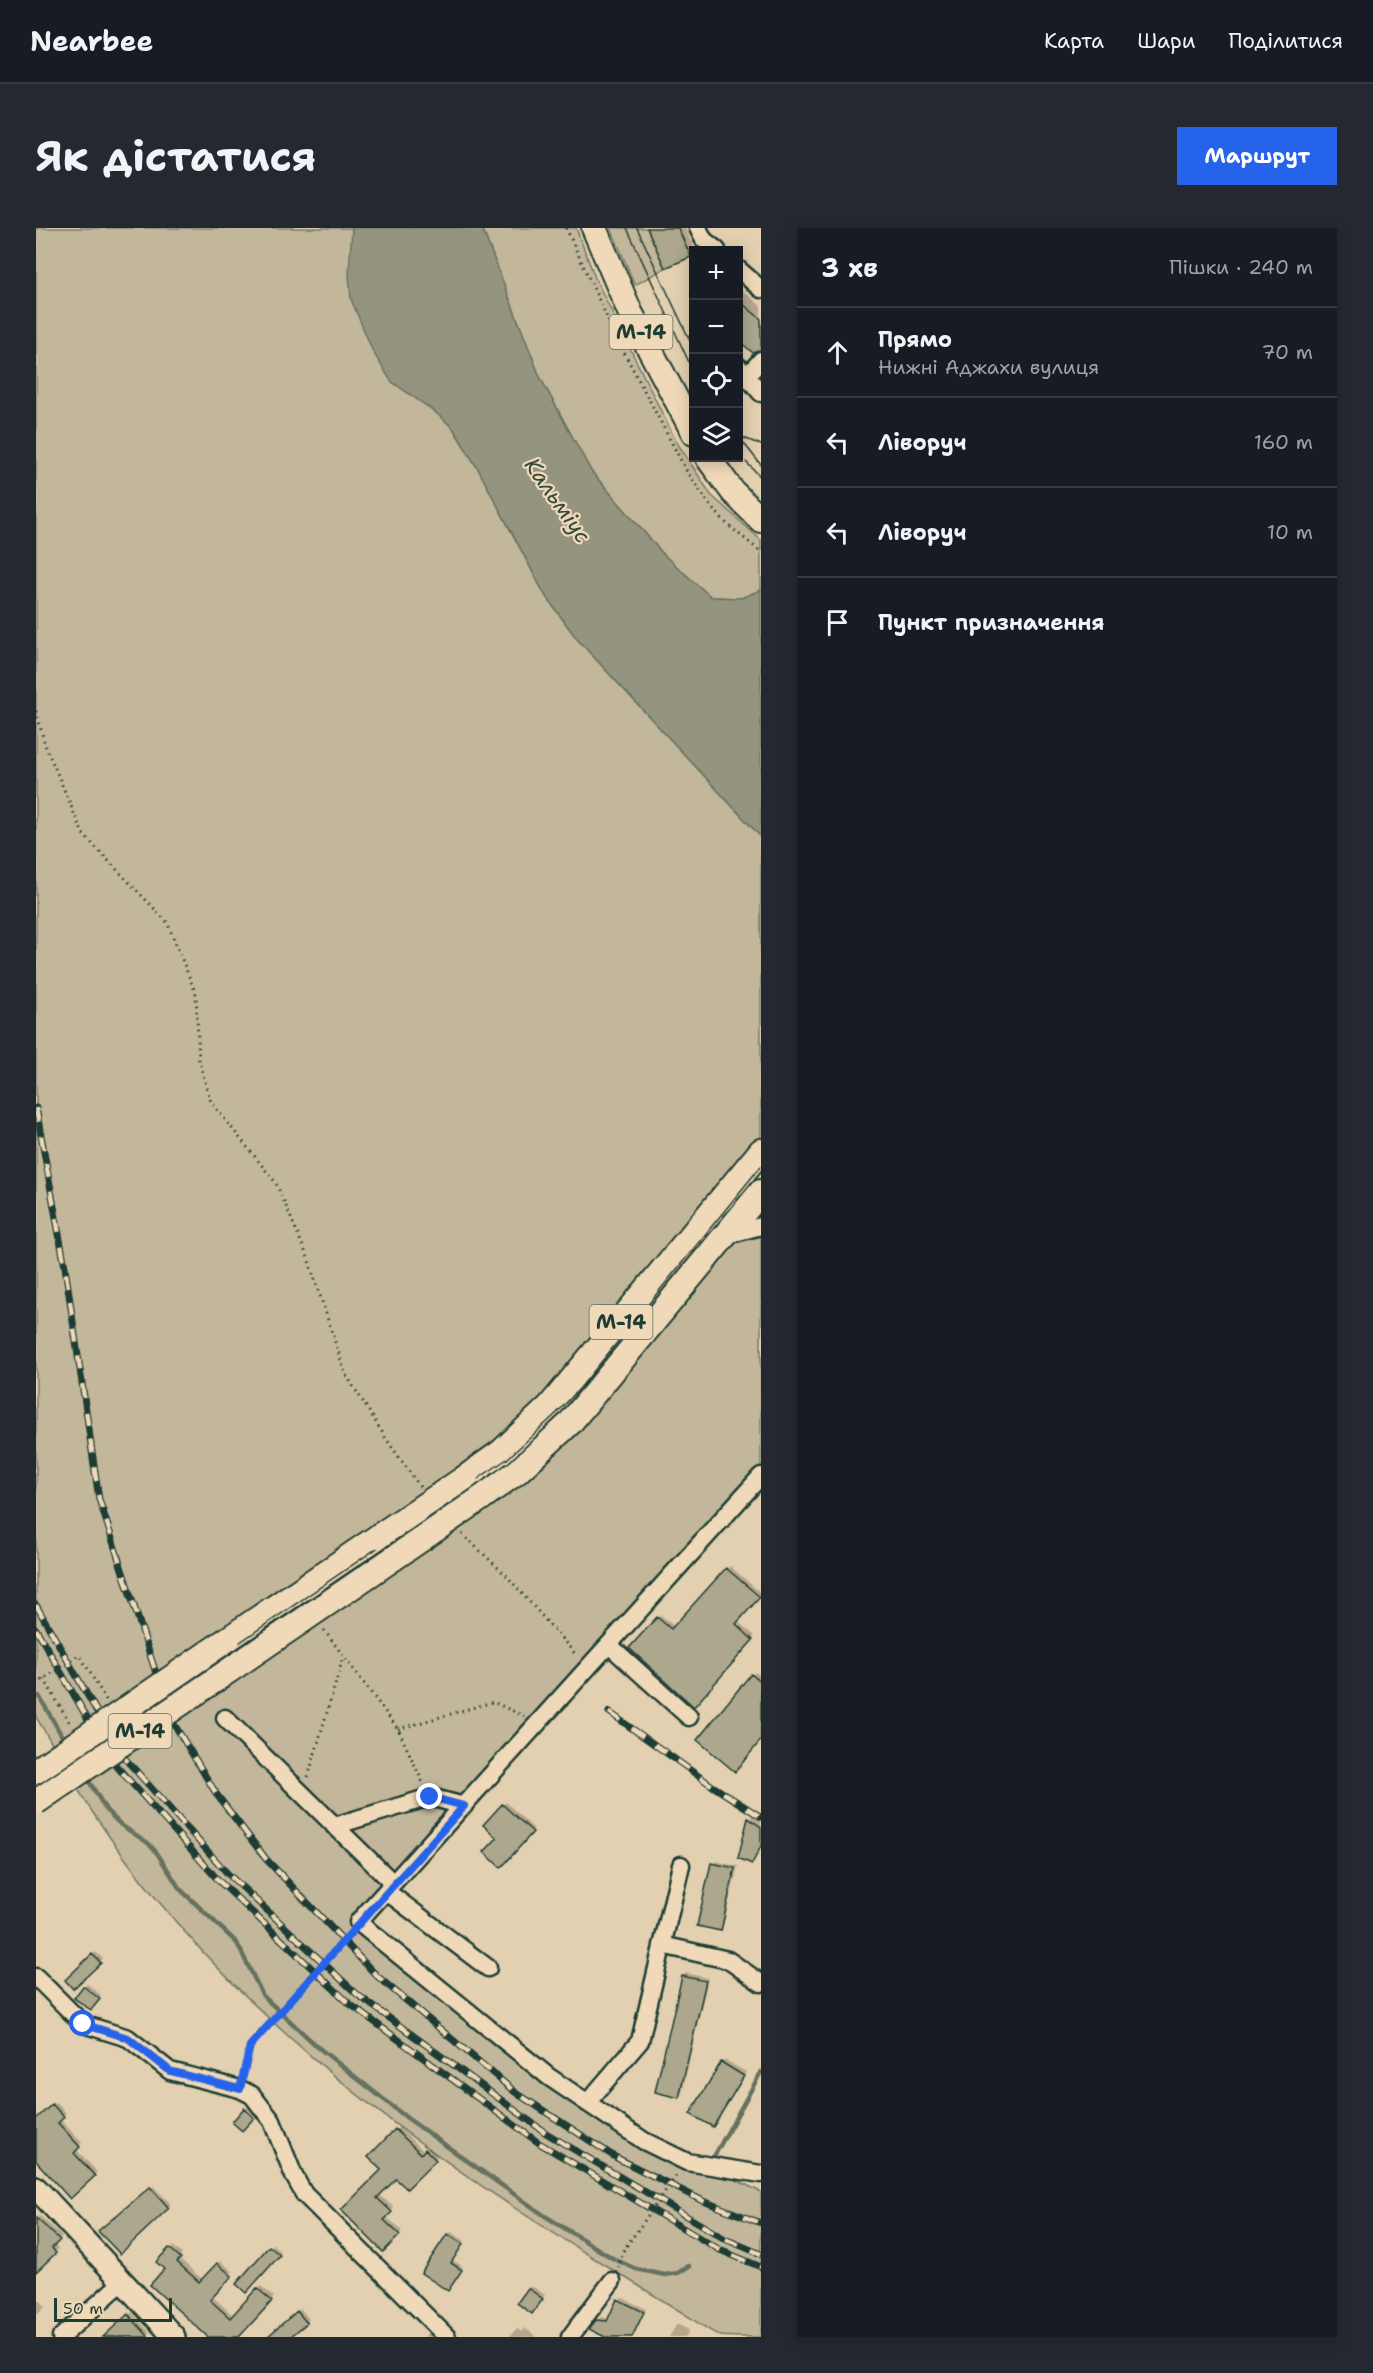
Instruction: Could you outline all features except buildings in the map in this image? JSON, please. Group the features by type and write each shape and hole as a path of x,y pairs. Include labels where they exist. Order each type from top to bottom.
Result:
{"highway":[{"name":"М-14","path":"594,228 630,312 689,425"},
{"path":"711,462 733,492 761,520"},
{"name":"М-14","path":"36,1770 466,1477 527,1430 558,1398 761,1151"},
{"name":"М-14","path":"36,1802 480,1499 526,1464 569,1424 761,1192"}],"main road":[{"path":"36,2188 121,2283 174,2337"}],"street":[{"path":"698,228 705,240 712,246"},
{"path":"743,273 761,289"},
{"path":"761,360 743,371 761,393"},
{"path":"724,1237 761,1226"},
{"path":"761,1476 358,1922 549,2077 644,2141 687,2162 761,2174"},
{"path":"609,1645 689,1717"},
{"path":"225,1718 334,1826 390,1887 488,1968"},
{"path":"334,1826 430,1797 464,1806"},
{"path":"587,2103 640,2041 681,1865"},
{"path":"662,1945 728,1960 761,1983"},
{"path":"36,1977 83,2024 128,2038 170,2071 240,2089 260,2103 272,2121 294,2176 304,2194 447,2337"},
{"path":"570,2337 614,2276"},
{"path":"61,2337 121,2283"}],"path":[{"path":"36,711 45,745 83,834 167,922 196,994 199,1061 211,1102 276,1183 308,1258 345,1373 387,1440 421,1487"},
{"path":"460,1532 506,1575 588,1669"},
{"path":"326,1633 398,1729 430,1797"},
{"path":"36,1684 77,1656 81,1657 107,1702"},
{"path":"302,1796 343,1658"},
{"path":"44,1679 72,1726"},
{"path":"398,1729 493,1702 539,1722"},
{"path":"240,2089 250,2046 358,1922"},
{"path":"614,2276 623,2251 687,2162"}],"shaded area":[{"path":"36,228 352,228 352,247 391,381 435,412 453,428 477,467 545,595 577,639 761,837 761,1141 523,1426 56,1750 36,1717"},
{"path":"482,228 576,228 596,280 676,441 711,495 761,540 761,590 741,598 711,597 664,555 591,471 540,377"},
{"path":"611,228 647,228 665,268 635,285"},
{"path":"761,1201 761,1485 367,1922 553,2073 646,2136 761,2192 761,2337 740,2337 721,2336 712,2332 528,2217 453,2166 380,2112 310,2055 244,1994 182,1928 125,1858 74,1783 484,1504"}],"water":[{"name":"Кальміус","path":"352,228 482,228 540,377 591,471 664,555 711,597 741,598 761,590 761,837 577,639 545,595 477,467 453,428 435,412 391,381 373,352 351,299 349,274"}],"waterway":[{"path":"39,1696 66,1743"},
{"path":"86,1776 106,1810 121,1825 148,1843 180,1889 237,1943 263,1996 319,2048 407,2118 545,2216 614,2259 636,2269 665,2275 678,2273 689,2266"},
{"path":"712,2160 761,2072"}],"tram line":[{"path":"627,228 689,362"},
{"path":"637,228 689,338"},
{"path":"743,438 761,445"},
{"path":"743,442 761,465"},
{"path":"746,462 761,477"},
{"path":"36,1782 507,1459 557,1413 580,1388 761,1166"}],"railway":[{"path":"36,1108 65,1267 99,1499 171,1719 217,1795 266,1859 377,1976 515,2092 615,2157 703,2201 761,2223"},
{"path":"36,1605 121,1754 228,1874 358,1995 546,2133 725,2239 761,2254"},
{"path":"36,1629 112,1761 220,1882 350,2004 539,2143 720,2250 761,2267"},
{"path":"609,1712 714,1787 761,1817"}],"route":[{"path":"83,2024 128,2038 170,2071 240,2089 250,2046 358,1922 464,1806 430,1797"}]}
